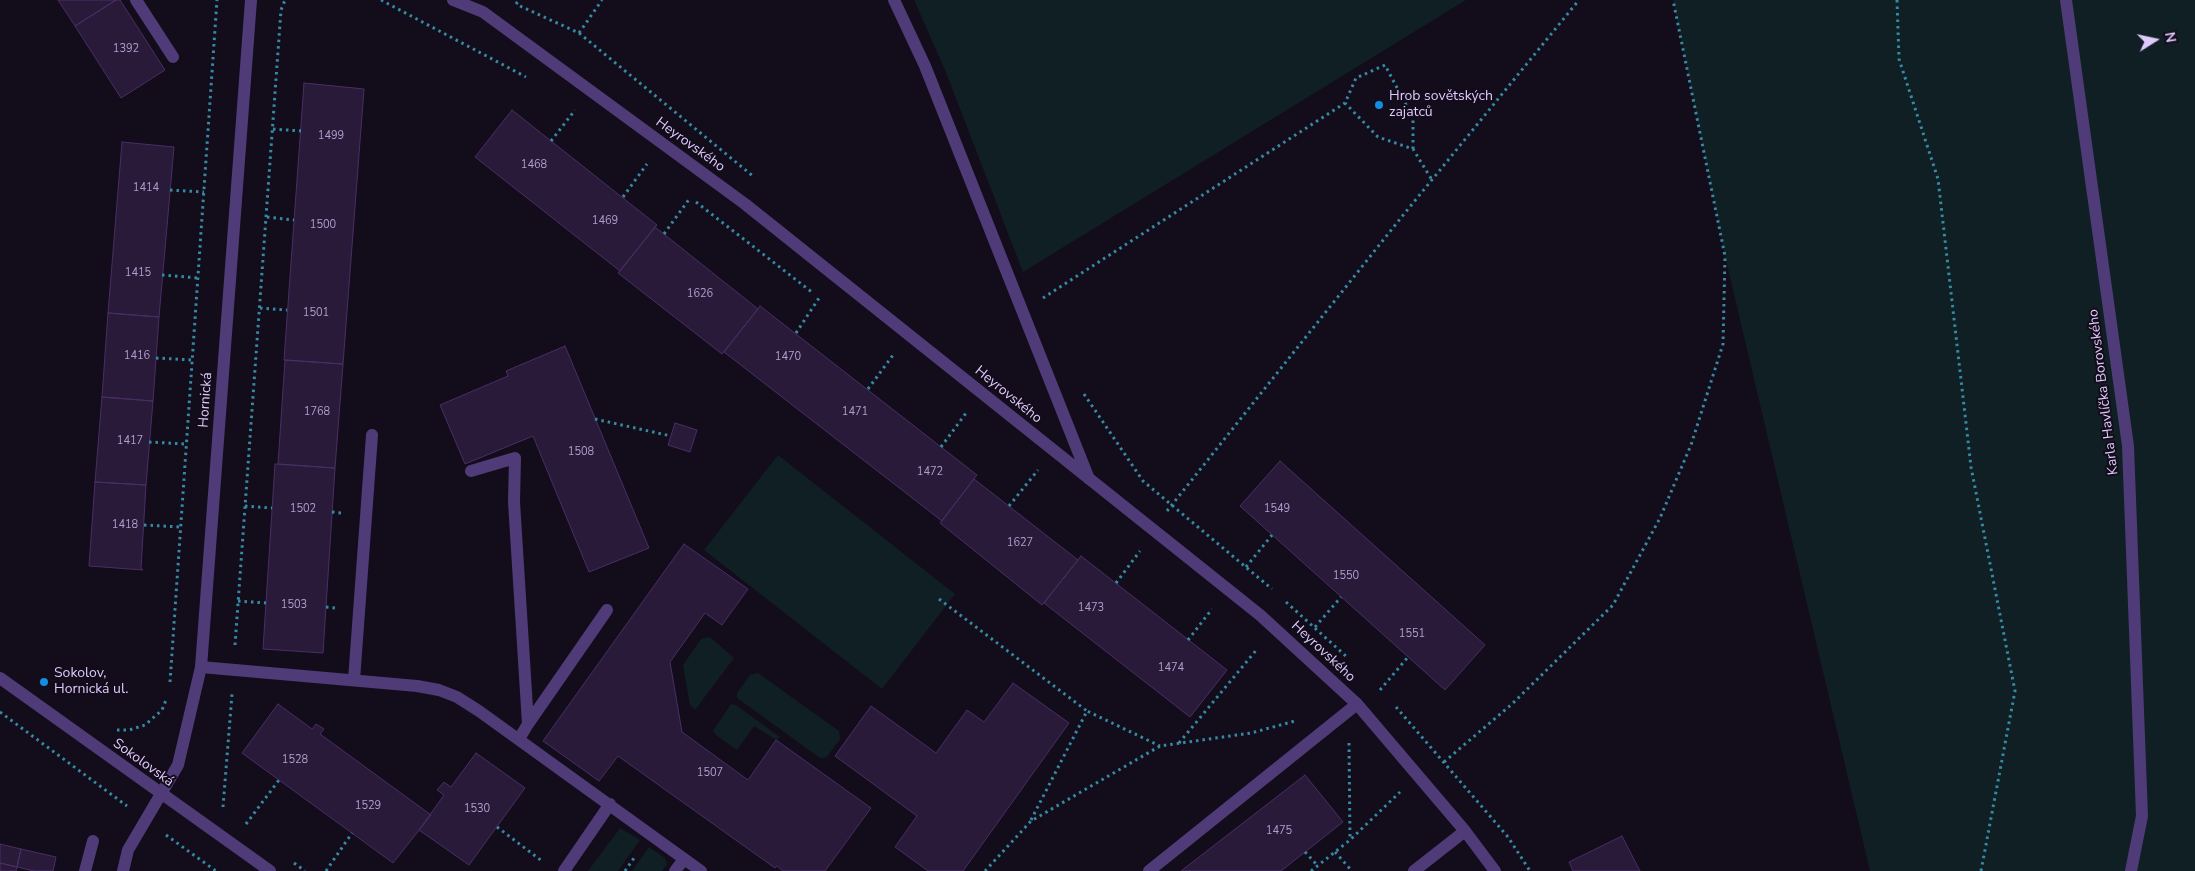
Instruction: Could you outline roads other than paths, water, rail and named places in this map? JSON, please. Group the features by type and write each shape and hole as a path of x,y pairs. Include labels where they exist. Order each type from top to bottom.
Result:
{"street":[{"path":"136,0 173,57"},
{"name":"Hornická","path":"123,871 128,850 178,765 201,667 251,0"},
{"name":"Heyrovského","path":"454,0 484,12 745,204 1260,615 1357,704 1465,830 1495,871"},
{"path":"894,0 925,66 1089,480"},
{"name":"Karla Havlíčka Borovského","path":"2066,0 2128,446 2142,816 2131,871"},
{"path":"354,680 372,435"},
{"path":"471,471 514,458 514,502 528,724"},
{"path":"519,739 607,610"},
{"path":"201,667 417,686 439,690 464,702 519,739 701,871"},
{"name":"Sokolovská","path":"0,678 161,795 270,871"},
{"path":"1149,871 1357,704"},
{"path":"564,871 610,804"},
{"path":"1414,871 1465,830"},
{"path":"85,871 93,840"},
{"path":"675,871 684,858"}],"place":[{"name":"Hrob sovětských zajatců","path":"1379,105"},
{"name":"Sokolov, Hornická ul.","path":"44,682"}]}
